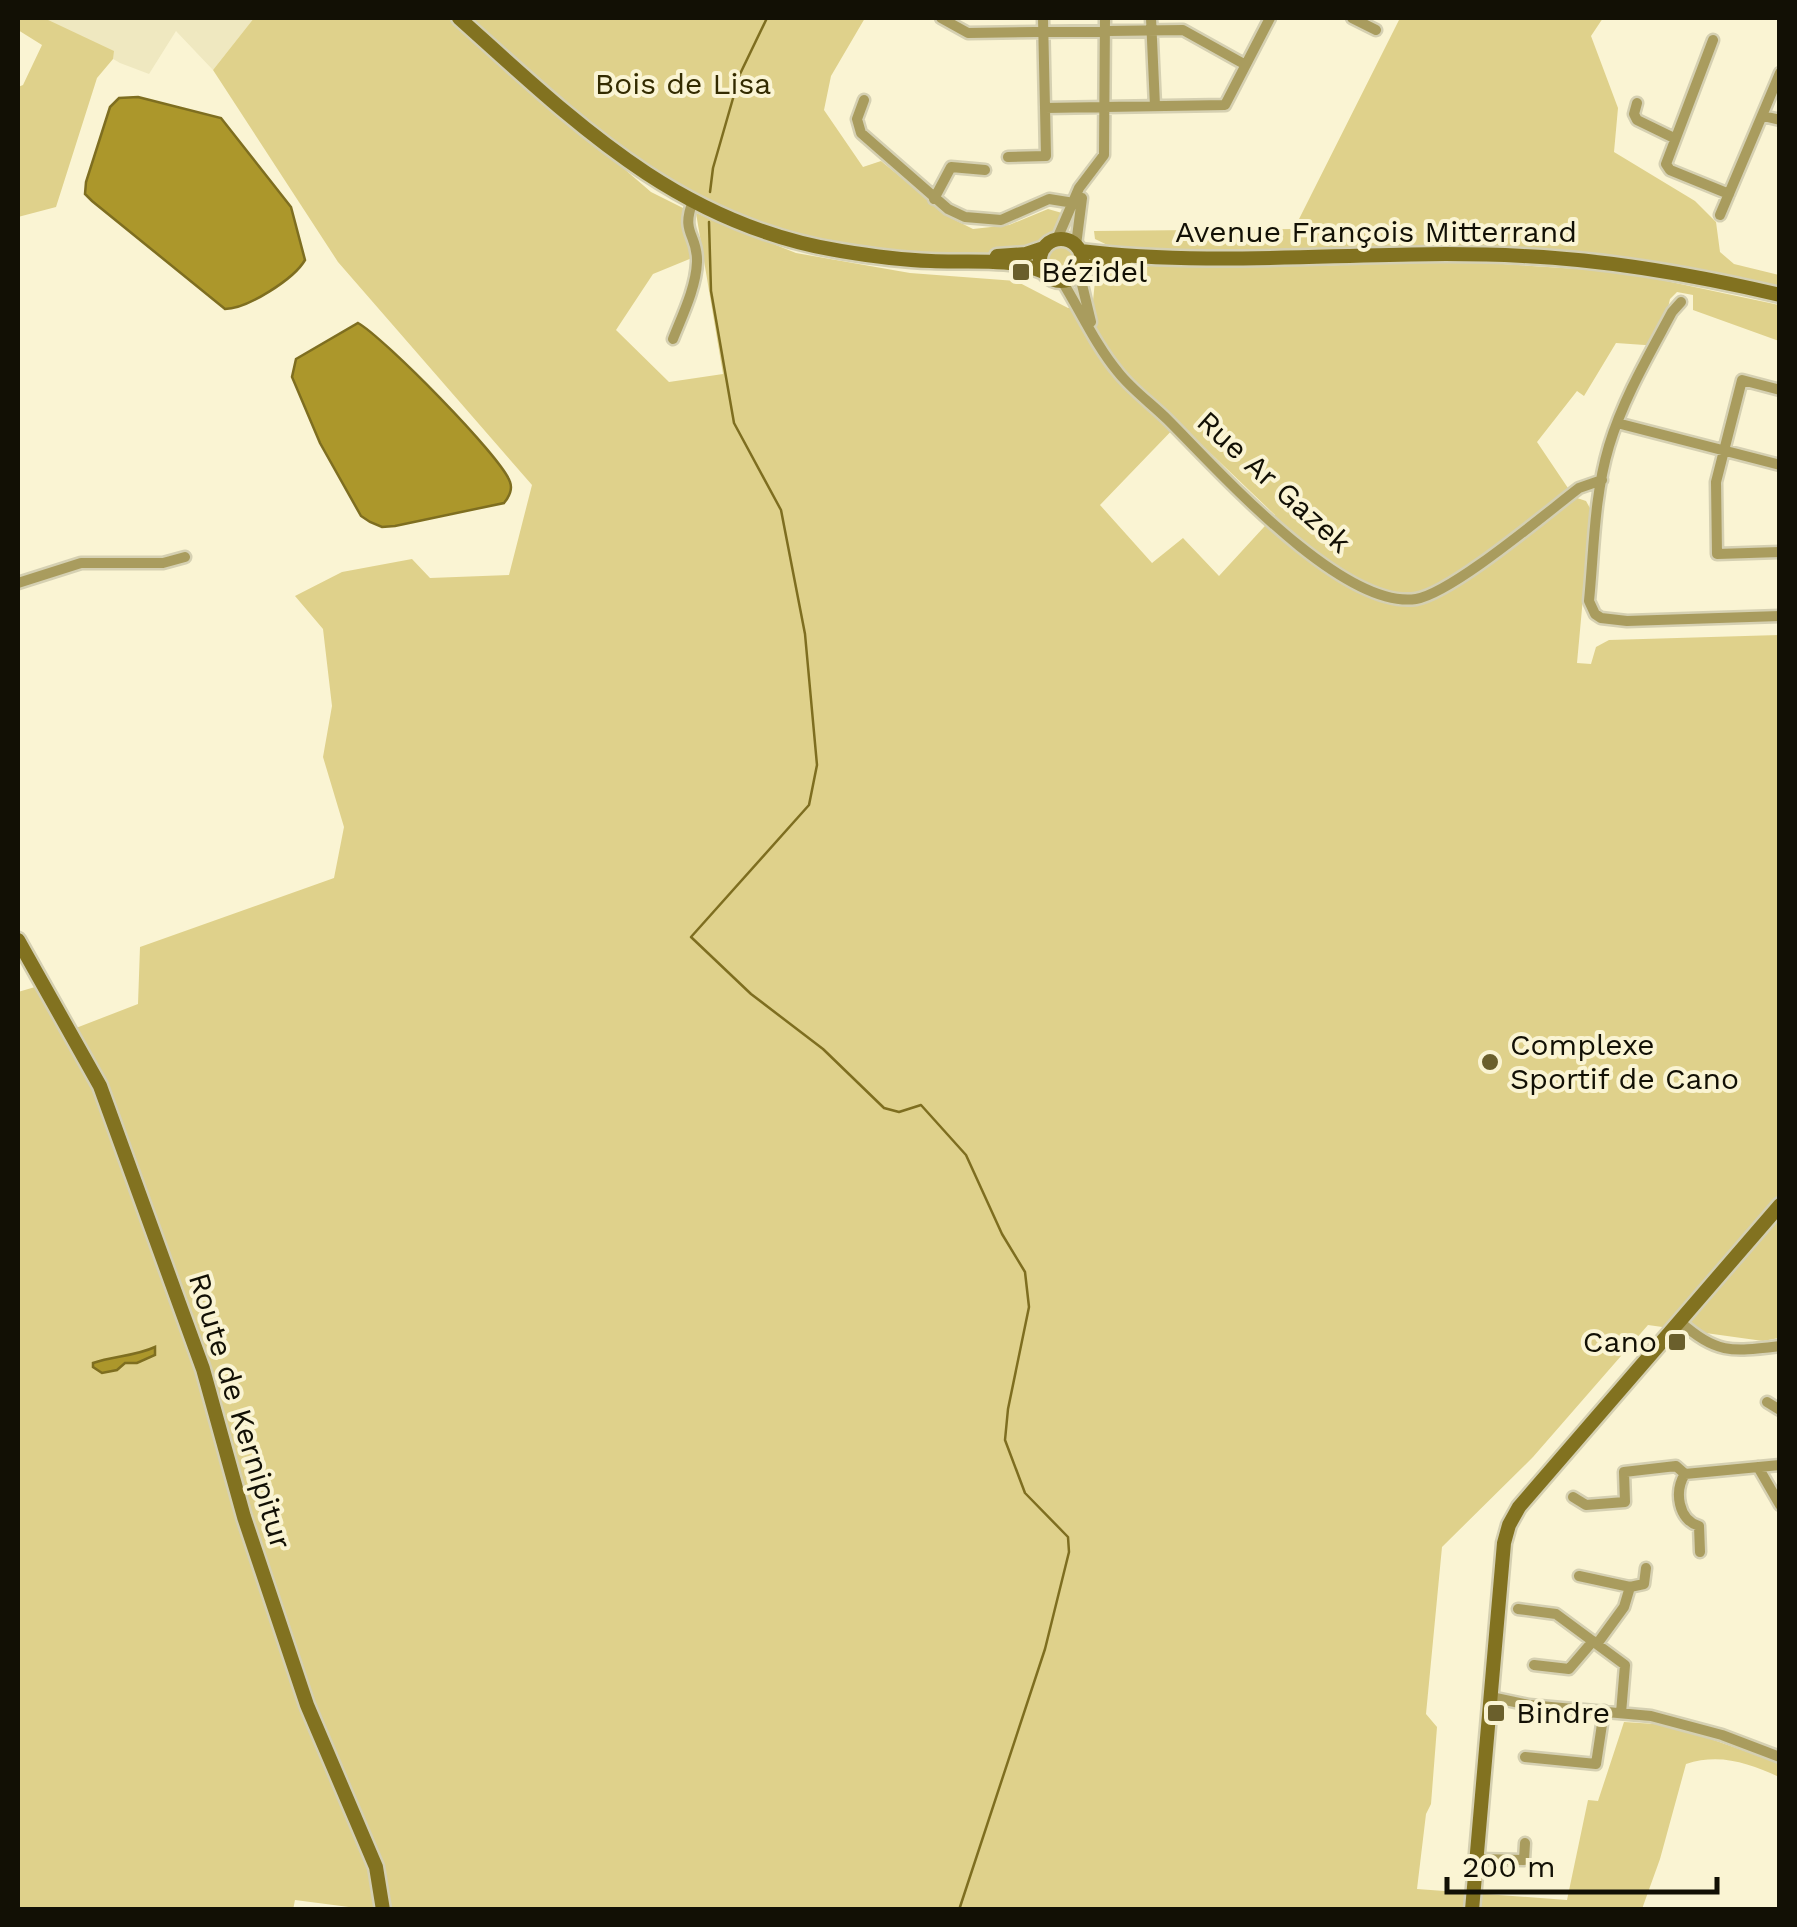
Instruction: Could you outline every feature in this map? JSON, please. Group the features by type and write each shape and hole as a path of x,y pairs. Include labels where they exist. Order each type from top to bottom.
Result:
{"main road":[{"path":"459,18 627,163 693,201 752,227 833,250 884,258 982,261 1044,272 1062,281 1080,270 1078,248 1050,243 982,261"},
{"path":"1044,272 1040,257 1050,243"},
{"name":"Avenue François Mitterrand","path":"1078,248 1148,258 1522,256 1663,271 1780,294"},
{"name":"Avenue François Mitterrand","path":"1080,270 1148,258"},
{"name":"Route de Kernipitur","path":"18,940 100,1086 204,1368 244,1517 307,1704 376,1867 383,1910"},
{"path":"1472,1910 1509,1525 1519,1508 1780,1205"}],"street":[{"path":"942,18 968,33 1183,30 1244,64"},
{"path":"1008,157 1046,156 1043,18"},
{"path":"1050,243 1104,155 1105,18"},
{"path":"1151,18 1155,106"},
{"path":"1046,108 1225,105 1270,18"},
{"path":"1352,18 1376,30"},
{"path":"1713,40 1666,158 1670,170 1729,194"},
{"path":"1720,215 1780,73"},
{"path":"864,100 857,120 861,133 934,199 965,217 1011,218 1049,199 1076,203"},
{"path":"1637,102 1637,120 1674,138"},
{"path":"1763,116 1780,120"},
{"path":"934,199 952,167 985,170"},
{"path":"674,339 696,273 696,247 686,226 693,201"},
{"path":"1076,203 1078,248"},
{"name":"Rue Ar Gazek","path":"1080,270 1094,332"},
{"name":"Rue Ar Gazek","path":"1062,281 1119,374 1278,527 1341,577 1384,597 1412,599 1442,590 1579,488 1602,480"},
{"path":"1681,302 1672,312 1618,423 1602,480 1588,601 1595,614 1608,620 1780,616"},
{"path":"1780,390 1742,380 1716,482 1717,554 1780,552"},
{"path":"1618,423 1780,465"},
{"path":"18,583 81,563 163,563 185,557"},
{"path":"1678,1321 1704,1342 1722,1350 1780,1346"},
{"path":"1766,1402 1780,1410"},
{"path":"1573,1497 1586,1506 1625,1502 1624,1472 1676,1466 1685,1474 1780,1465"},
{"path":"1758,1468 1780,1505"},
{"path":"1685,1474 1679,1482 1682,1517 1688,1524 1699,1526 1700,1552"},
{"path":"1579,1576 1630,1587 1644,1584 1646,1568"},
{"path":"1534,1665 1569,1669 1624,1607 1630,1587"},
{"path":"1518,1609 1556,1614 1625,1665 1621,1713"},
{"path":"1491,1698 1682,1722 1780,1756"},
{"path":"1525,1757 1596,1764 1604,1712"},
{"path":"1476,1859 1524,1860 1525,1842"}],"shaded area":[{"path":"44,18 254,18 213,70 176,31 149,74 120,63"},
{"path":"138,97 221,118 291,207 305,260 291,276 257,299 225,309 85,194 110,107 119,98"},
{"path":"358,323 415,373 487,449 510,482 510,493 504,503 395,526 382,527 361,516 320,443 292,377 296,359"},
{"path":"155,1347 155,1355 137,1363 125,1363 117,1370 102,1373 93,1367 93,1363"}],"green space":[{"path":"18,18 44,18 114,51 113,59 97,78 56,207 18,217 18,87 23,85 42,45 18,30"},
{"path":"254,18 449,18 651,192 683,208 682,225 692,258 653,274 616,330 669,382 723,374 696,213 796,253 910,273 1016,281 1068,308 1093,301 1095,281 1103,274 1162,264 1321,266 1442,260 1624,272 1779,305 1779,341 1693,310 1693,295 1677,292 1670,299 1659,346 1616,343 1584,396 1577,391 1537,442 1574,497 1586,501 1591,510 1577,663 1591,664 1596,647 1609,640 1779,635 1779,1338 1763,1341 1648,1325 1533,1457 1442,1547 1426,1714 1437,1727 1431,1804 1426,1814 1417,1889 1567,1900 1588,1800 1598,1801 1624,1722 1671,1725 1779,1763 1779,1777 1734,1761 1711,1759 1686,1764 1642,1909 372,1910 295,1900 293,1910 18,1910 18,992 35,987 63,1033 138,1004 140,947 334,878 344,827 323,757 332,706 323,629 295,596 342,572 412,559 430,578 509,575 532,485 338,262 213,70","holes":["1179,423 1275,515 1219,576 1183,538 1152,563 1100,505"]},
{"name":"Bois de Lisa","path":"470,18 865,18 831,76 824,110 863,167 881,161 951,218 973,229 1009,225 1048,209 1062,213 1054,233 1035,247 988,253 893,253 830,245 756,222 659,175 598,132"},
{"path":"1400,18 1603,18 1591,36 1618,108 1614,152 1695,201 1716,222 1720,252 1734,264 1779,275 1779,287 1699,270 1536,253 1371,249 1124,253 1095,239 1094,231 1294,229"},
{"path":"1062,245 1072,250 1077,260 1072,270 1062,275 1052,270 1047,260 1052,250"}],"waterway":[{"path":"710,192 713,168 740,74 767,18"},
{"path":"709,222 711,291 734,423 781,510 805,634 817,765 809,805 691,937 751,994 823,1049 884,1108 899,1112 921,1105 966,1155 1002,1234 1025,1272 1029,1307 1005,1440 1025,1493 1068,1537 1069,1552 1045,1649 959,1910"}],"place":[{"name":"Bézidel","path":"1021,272"},
{"name":"Complexe Sportif de Cano","path":"1490,1062"},
{"name":"Cano","path":"1677,1342"},
{"name":"Bindre","path":"1496,1713"}]}
